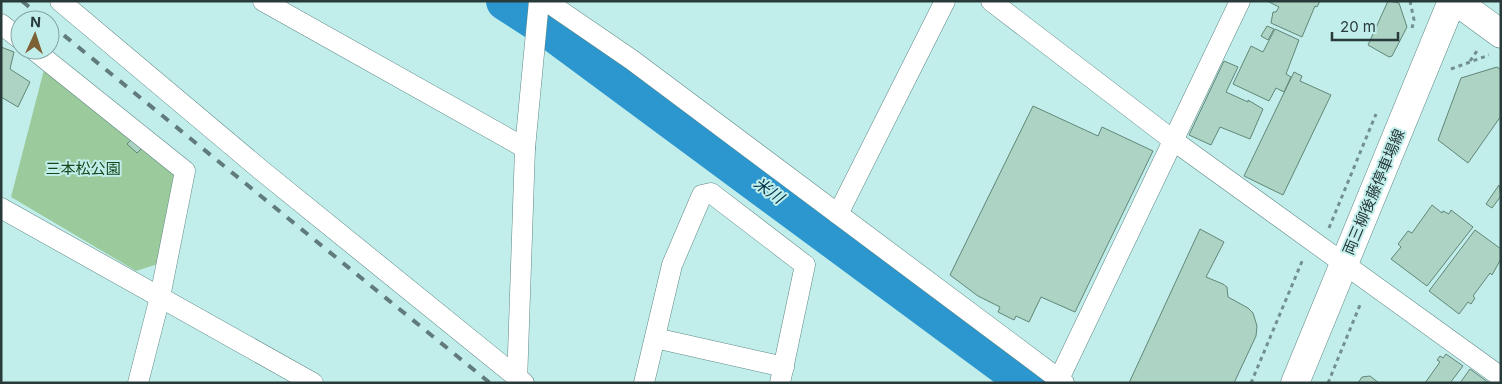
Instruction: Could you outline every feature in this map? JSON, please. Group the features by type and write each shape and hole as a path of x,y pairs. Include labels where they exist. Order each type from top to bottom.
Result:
{"main road":[{"name":"両三柳後藤停車場線","path":"1295,383 1452,1"},
{"path":"1456,1 1492,45"}],"street":[{"path":"60,1 261,170 519,381"},
{"path":"263,1 525,148"},
{"path":"838,214 945,1"},
{"path":"991,1 1174,141 1345,262 1501,377"},
{"path":"519,381 525,148 536,32 541,4 632,60 1061,381 1240,1"},
{"path":"46,60 185,172 160,297 138,383"},
{"path":"644,383 672,265 702,195 711,193 805,265 782,375 655,338"},
{"path":"1,208 313,383"}],"path":[{"path":"1408,38 1414,20 1410,1"},
{"path":"1448,77 1451,68 1469,61 1492,45"},
{"path":"1469,61 1492,45"},
{"path":"1459,58 1465,62"},
{"path":"1328,231 1378,111"},
{"path":"1251,383 1304,257"},
{"path":"1328,383 1360,305 1366,301"}],"green space":[{"name":"三本松公園","path":"46,62 182,171 161,263 136,271 11,197"}],"building":[{"path":"1267,1 1320,1 1317,7 1315,6 1302,37 1271,23 1273,12 1276,12 1279,7"},
{"path":"1388,1 1399,3 1407,27 1392,56 1389,57 1368,45"},
{"path":"1267,26 1274,29 1268,40 1261,36"},
{"path":"1275,29 1299,40 1286,74 1291,77 1284,92 1276,88 1269,101 1233,84 1251,46 1263,52"},
{"path":"1,47 10,50 10,60 12,60 10,69 30,82 18,107 1,97"},
{"path":"1224,61 1238,67 1226,92 1248,102 1248,100 1263,109 1250,139 1220,127 1211,145 1189,135"},
{"path":"1497,67 1501,70 1501,116 1468,163 1438,140 1461,78"},
{"path":"1294,72 1302,76 1300,81 1331,95 1283,195 1244,176"},
{"path":"1033,106 1098,136 1102,127 1153,151 1075,312 1041,297 1029,322 1016,316 1014,320 998,312 1000,307 978,296 950,275"},
{"path":"132,139 142,148 137,153 127,144"},
{"path":"1499,185 1501,196 1492,208 1486,204"},
{"path":"1432,205 1442,213 1443,211 1449,214 1451,210 1473,227 1427,286 1391,259 1401,247 1398,244 1408,231 1412,233"},
{"path":"1200,229 1224,242 1206,277 1227,287 1228,297 1248,308 1253,313 1257,326 1256,336 1234,383 1129,383"},
{"path":"1475,230 1501,249 1501,259 1492,275 1490,273 1473,296 1475,298 1471,304 1468,302 1459,314 1429,291"},
{"path":"1446,354 1463,366 1450,383 1425,383 1440,362 1437,360 1440,356 1443,358"},
{"path":"1470,369 1489,383 1460,383"},
{"path":"1370,376 1379,383 1358,383 1362,377"}],"waterway":[{"name":"米川","path":"506,1 551,30 1029,383"}],"railway":[{"path":"22,1 33,10"},
{"path":"60,32 490,383"}]}
